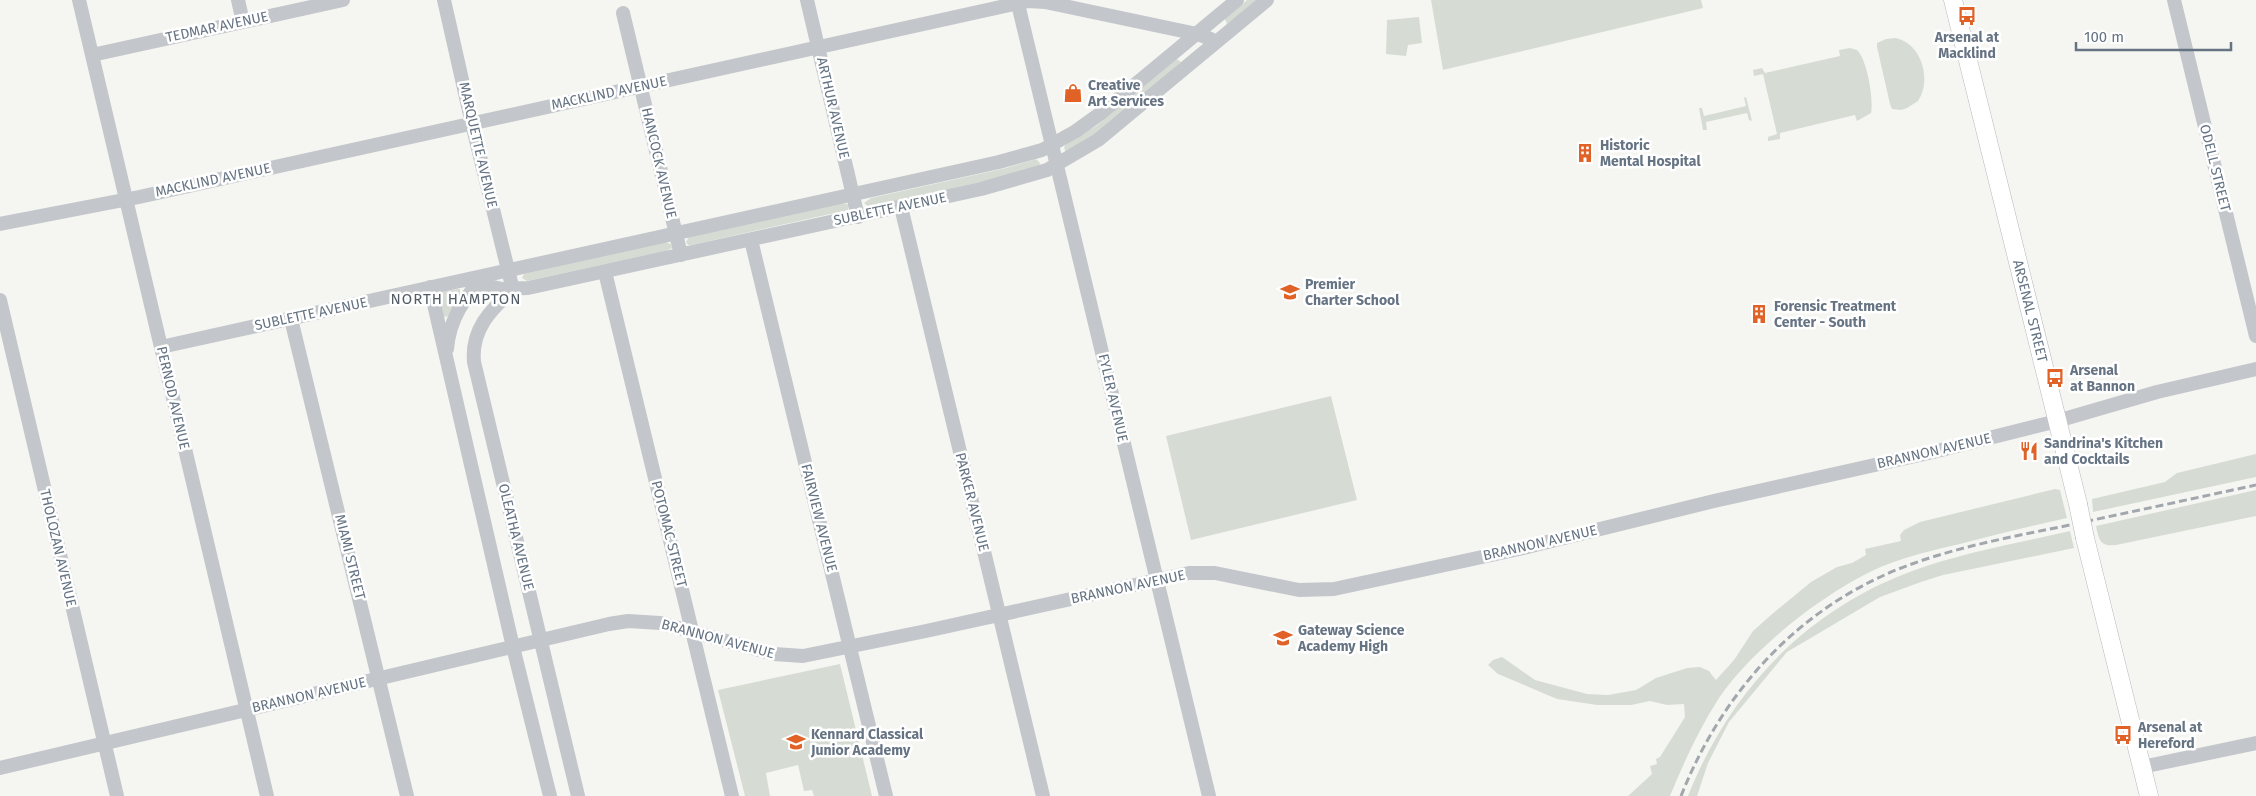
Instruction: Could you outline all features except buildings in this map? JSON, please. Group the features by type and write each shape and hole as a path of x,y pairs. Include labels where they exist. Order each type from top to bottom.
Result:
{"main road":[{"name":"ARSENAL STREET","path":"1954,0 2149,796"}],"street":[{"name":"PERNOD AVENUE","path":"79,0 267,796"},
{"path":"238,0 243,22"},
{"name":"TEDMAR AVENUE","path":"92,54 343,0"},
{"name":"MARQUETTE AVENUE","path":"444,0 472,124 501,271 513,290"},
{"name":"ARTHUR AVENUE","path":"808,0 858,216"},
{"name":"MACKLIND AVENUE","path":"0,224 126,200 819,48 1018,2 1037,0 1197,34 1211,39 1215,43"},
{"name":"SUBLETTE AVENUE","path":"161,346 292,319 460,280 999,162 1052,145 1101,113 1237,0"},
{"name":"SUBLETTE AVENUE","path":"460,280 480,282 513,290 605,272 1007,183 1057,165 1098,140 1267,0"},
{"name":"ODELL STREET","path":"2174,0 2256,336"},
{"name":"FYLER AVENUE","path":"1018,2 1209,796"},
{"name":"HANCOCK AVENUE","path":"623,13 681,255"},
{"name":"PARKER AVENUE","path":"901,207 1043,796"},
{"name":"FAIRVIEW AVENUE","path":"750,240 886,796"},
{"name":"OLEATHA AVENUE","path":"448,367 448,336 461,305 480,282 501,271"},
{"name":"POTOMAC STREET","path":"605,272 732,796"},
{"name":"OLEATHA AVENUE","path":"430,287 513,647 550,796"},
{"name":"OLEATHA AVENUE","path":"513,290 496,305 480,326 473,350 474,362 578,796"},
{"name":"THOLOZAN AVENUE","path":"0,300 117,796"},
{"name":"MIAMI STREET","path":"292,319 407,796"},
{"name":"BRANNON AVENUE","path":"0,768 628,621 660,623 692,630 783,656 803,656 1000,616 1189,573 1208,572 1290,589 1317,591 1334,589 1519,549 2057,421 2158,392 2256,369"},
{"path":"2142,767 2256,743"}],"shaded area":[{"path":"1247,0 1260,0 1227,24 1225,19"},
{"path":"1431,0 1701,0 1703,8 1443,70"},
{"path":"1419,17 1422,43 1408,45 1406,56 1386,54 1387,20"},
{"path":"1895,38 1904,41 1912,47 1918,55 1924,73 1924,83 1918,101 1901,110 1892,109 1890,104 1877,47 1877,43"},
{"path":"1850,48 1857,50 1861,55 1867,70 1871,90 1871,113 1857,121 1855,115 1780,133 1780,139 1768,141 1768,137 1777,134 1763,74 1754,76 1753,70 1762,68 1765,73 1840,56 1839,50"},
{"path":"1177,59 1181,62 1100,133 1066,153 1064,147 1066,144 1096,126"},
{"path":"1746,97 1752,121 1749,120 1747,113 1706,122 1707,130 1703,130 1699,108 1702,108 1704,116 1746,106 1744,98"},
{"path":"1036,159 1040,163 1039,166 999,178 869,207 864,203 871,198 1006,168"},
{"path":"843,203 849,205 848,210 692,245 688,245 686,242 689,237"},
{"path":"665,242 671,244 672,248 666,251 527,281 522,278 524,274"},
{"path":"460,289 460,296 448,316 445,317 443,316 438,297 442,292"},
{"path":"1331,396 1357,500 1191,540 1166,436"},
{"path":"2256,454 2256,477 2093,512 2092,499 2165,482 2177,473"},
{"path":"2055,489 2060,490 2067,518 1931,551 1883,566 1861,576 1793,622 1752,659 1719,698 1692,746 1670,796 1628,796 1652,774 1650,766 1657,764 1656,759 1660,757 1685,717 1684,704 1667,705 1650,701 1631,705 1597,705 1557,699 1498,674 1488,665 1493,660 1502,657 1535,680 1587,694 1608,695 1636,690 1656,678 1687,668 1700,667 1709,671 1716,680 1734,660 1753,631 1771,615 1811,582 1837,567 1852,563 1866,555 1865,549 1901,541 1900,535 1904,530 1920,522"},
{"path":"2256,490 2256,516 2116,545 2103,544 2098,535 2096,526"},
{"path":"2070,531 2074,548 1943,575 1921,582 1880,597 1787,652 1729,722 1708,763 1697,796 1688,796 1705,757 1726,721 1750,688 1777,658 1807,631 1840,607 1876,587 1915,570 1972,553"},
{"name":"Kennard Classical Junior Academy","path":"840,664 872,796 814,796 812,790 804,791 798,765 766,773 770,796 745,796 718,690"}],"railway":[{"path":"1681,796 1717,724 1740,691 1765,661 1794,633 1825,609 1859,588 1896,570 1956,550 2256,485"}],"place":[{"name":"Arsenal at Macklind","path":"1967,16"},
{"name":"Creative Art Services","path":"1073,93"},
{"name":"Historic Mental Hospital","path":"1585,153"},
{"name":"Premier Charter School","path":"1290,292"},
{"name":"Forensic Treatment Center - South","path":"1759,314"},
{"name":"Arsenal at Bannon","path":"2055,378"},
{"name":"Sandrina's Kitchen and Cocktails","path":"2029,451"},
{"name":"Gateway Science Academy High","path":"1283,638"},
{"name":"Arsenal at Hereford","path":"2123,735"},
{"name":"Kennard Classical Junior Academy","path":"796,742"}],"district":[{"name":"NORTH HAMPTON","path":"456,299"}]}
